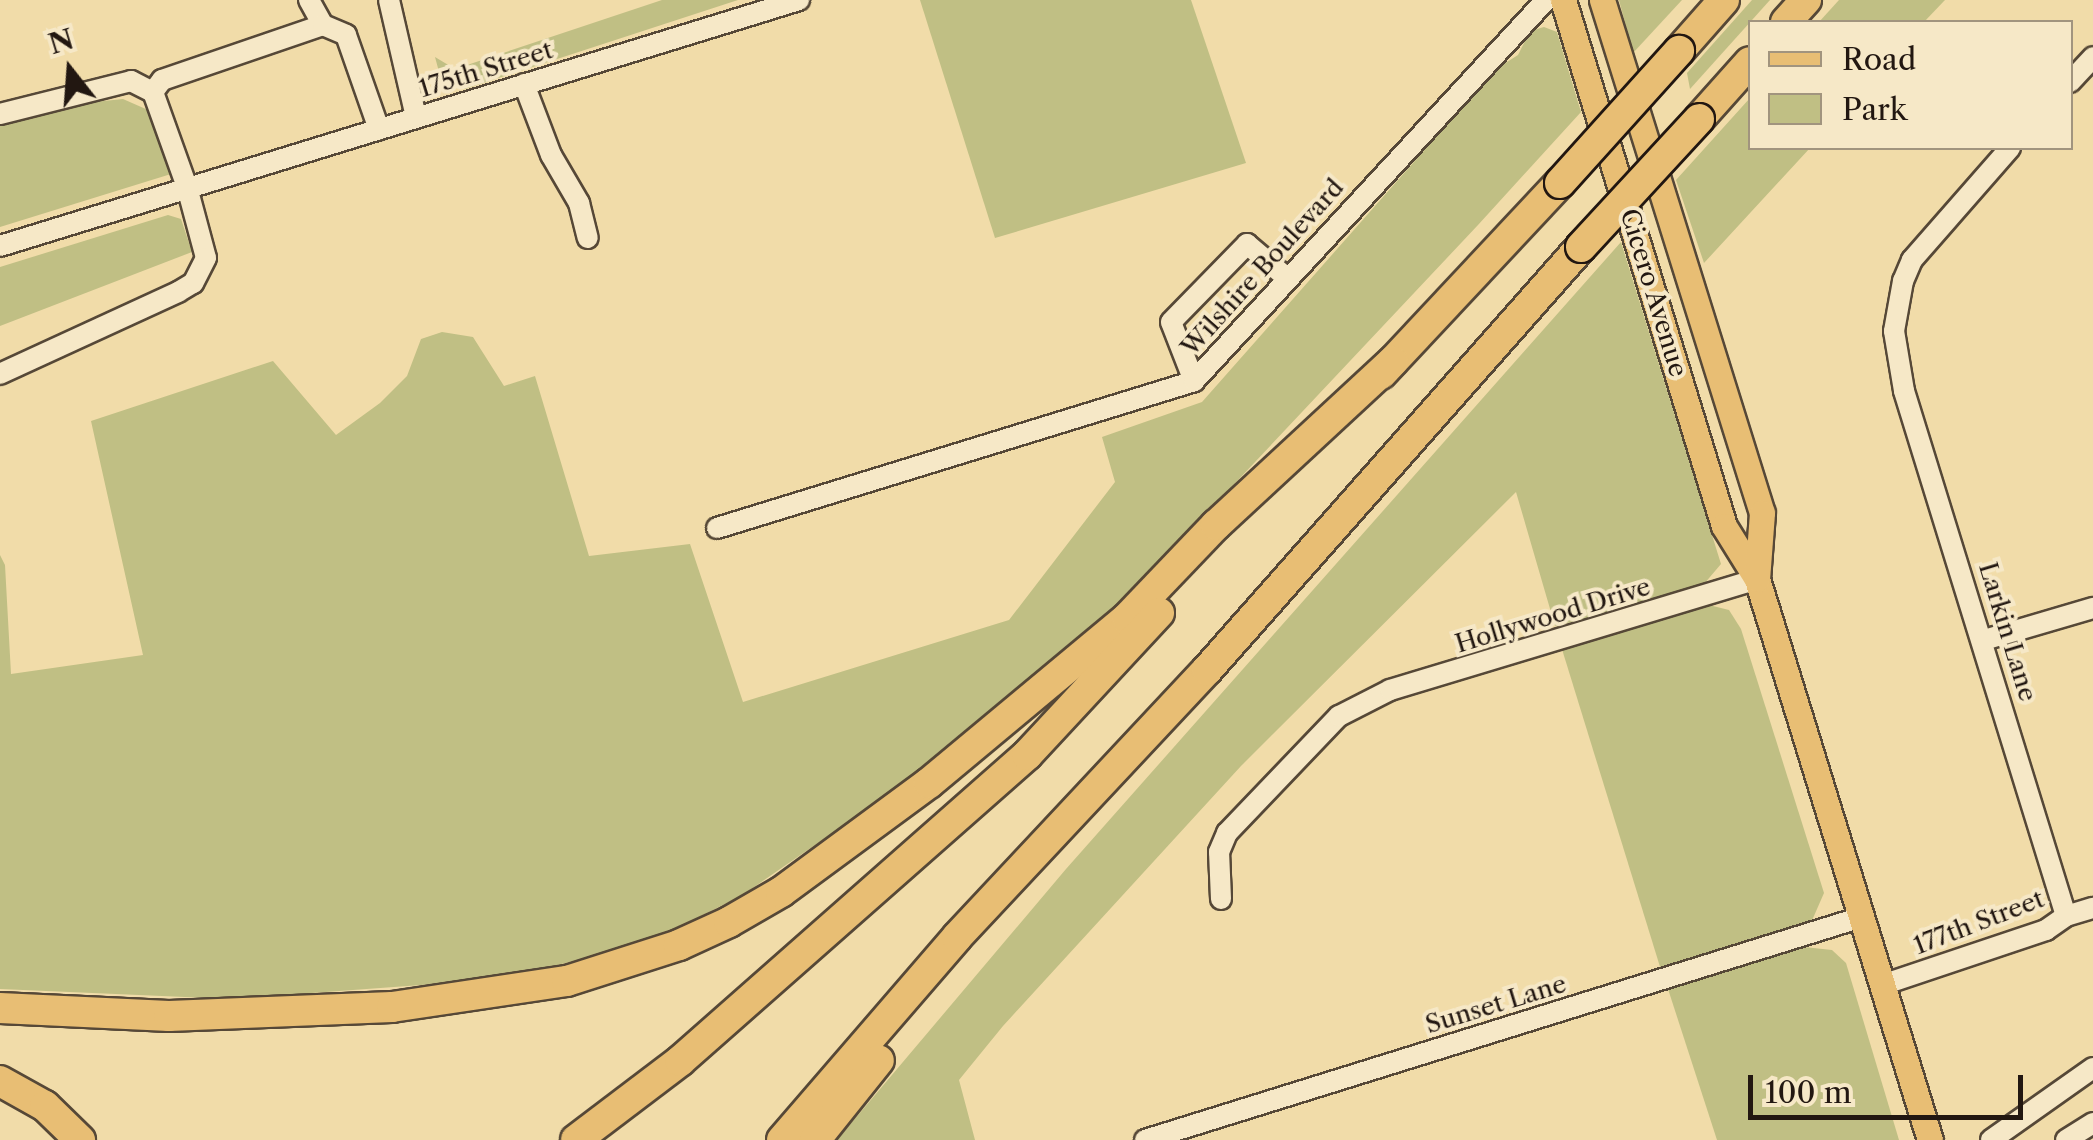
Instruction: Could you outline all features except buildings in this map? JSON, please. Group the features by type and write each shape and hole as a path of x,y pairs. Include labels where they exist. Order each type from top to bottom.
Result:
{"highway":[{"path":"576,1140 680,1061 1027,756 1560,183 1724,0"},
{"path":"1788,20 1806,0"},
{"path":"782,1140 957,936 1207,670 1748,64"},
{"path":"0,1008 169,1016 270,1014 431,1002 568,981 664,950 729,922 781,892 915,794 1127,618 1216,525 1393,361"},
{"path":"815,1140 932,998 957,936"},
{"path":"0,1082 45,1106 80,1140"}],"main road":[{"name":"Cicero Avenue","path":"1563,0 1724,526 1757,579 1930,1140"},
{"name":"Cicero Avenue","path":"1602,0 1762,513 1757,579"}],"street":[{"path":"309,0 324,25 346,35 378,129"},
{"path":"389,0 416,117"},
{"name":"175th Street","path":"0,246 800,0"},
{"name":"Wilshire Boulevard","path":"717,528 1194,381 1546,0"},
{"path":"152,92 162,80 324,25"},
{"path":"2073,79 2093,57"},
{"path":"0,114 131,81 152,92 187,187 206,258 193,282 0,374"},
{"path":"524,84 550,155 578,203 588,238"},
{"name":"Larkin Lane","path":"2008,150 1912,260 1898,305 1897,363 2066,916"},
{"path":"1194,381 1171,322 1248,244 1287,278"},
{"name":"Hollywood Drive","path":"1221,899 1219,852 1227,833 1316,736 1365,701 1757,579"},
{"path":"1984,640 2093,608"},
{"name":"177th Street","path":"1882,985 2046,930 2066,916 2093,908"},
{"name":"Sunset Lane","path":"1146,1140 1862,918"},
{"path":"1991,1140 2093,1068"},
{"path":"2066,1140 2093,1123"}],"green space":[{"path":"662,0 738,0 465,89 442,83 435,57 455,69"},
{"path":"920,0 1191,0 1246,163 995,238"},
{"path":"1619,0 1682,0 1633,53"},
{"path":"1752,0 1770,0 1690,89 1687,73"},
{"path":"1839,0 1945,0 1926,20 1821,20"},
{"path":"1544,27 1557,32 1581,112 1478,225 1128,597 915,776 741,896 651,941 546,968 435,984 231,999 0,989 0,555 5,565 11,674 143,655 91,421 273,361 336,435 380,403 407,376 421,339 442,332 473,337 504,386 535,376 589,556 690,544 743,702 1009,620 1115,482 1102,437 1202,402 1496,69 1518,55 1530,31"},
{"path":"123,99 148,110 164,136 171,174 0,227 0,125 75,104"},
{"path":"1748,100 1748,150 1808,150 1704,263 1676,180"},
{"path":"168,215 181,219 192,252 0,326 0,267"},
{"path":"1621,242 1721,564 1704,584 1662,600 1555,626 1516,492 1241,766 1003,1026 959,1080 975,1140 837,1140 1066,869"},
{"path":"1709,605 1729,610 1741,629 1824,893 1810,925 1661,970 1561,646"},
{"path":"1804,947 1832,950 1846,963 1899,1140 1717,1140 1668,989"}]}
